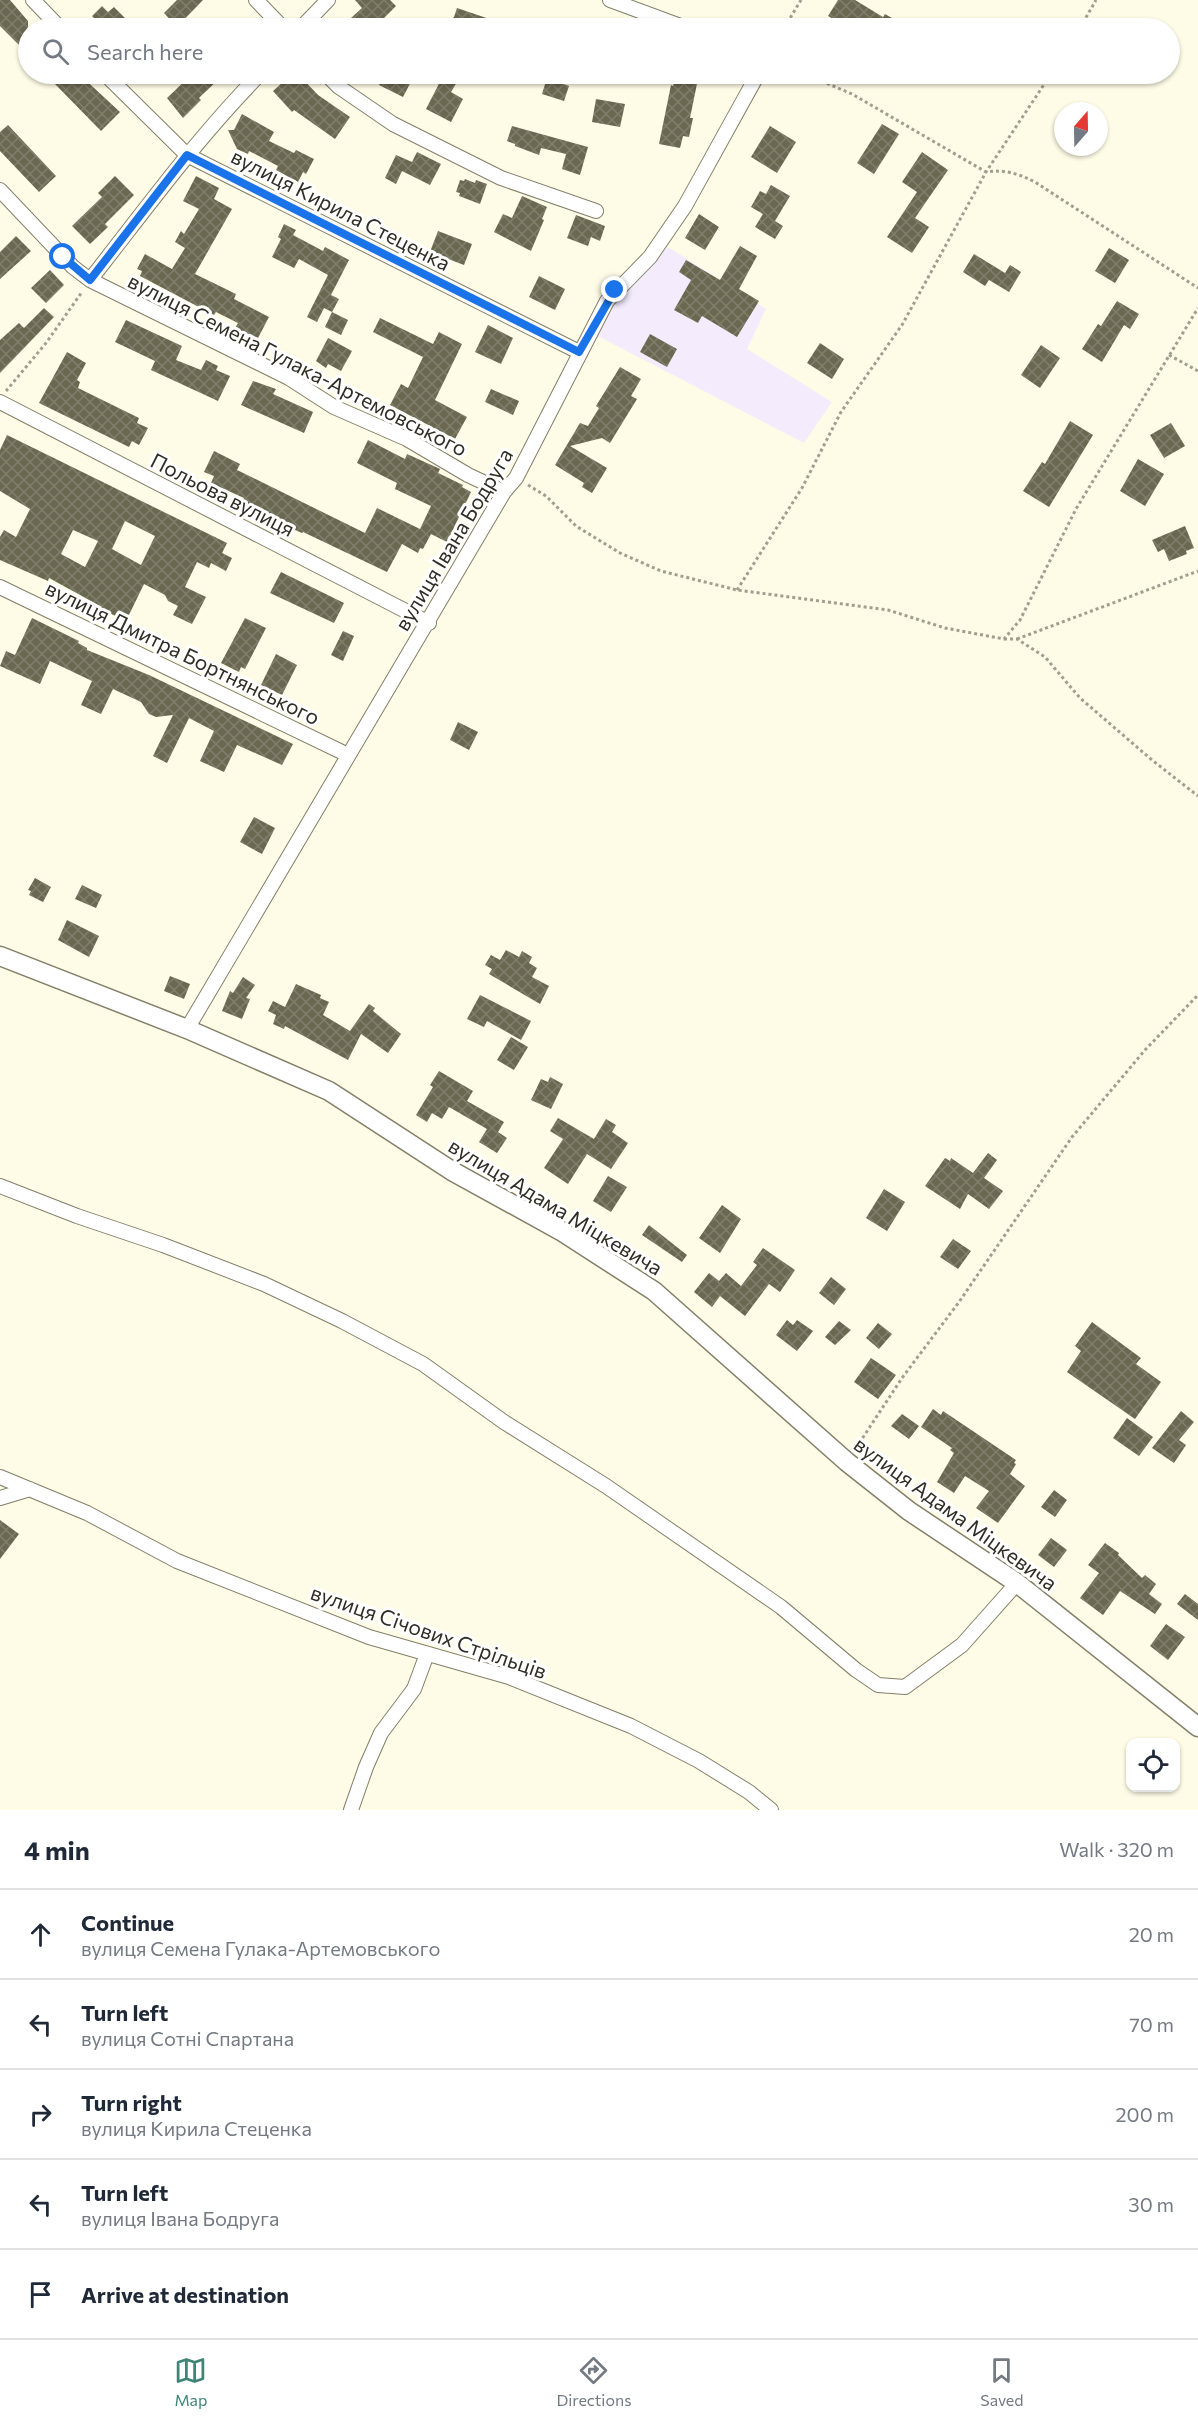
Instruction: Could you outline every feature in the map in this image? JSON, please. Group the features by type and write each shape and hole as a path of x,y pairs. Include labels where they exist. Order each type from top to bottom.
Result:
{"street":[{"path":"33,0 50,18"},
{"path":"256,0 273,18"},
{"path":"311,18 328,0"},
{"path":"610,0 659,18"},
{"name":"вулиця Кирила Стеценка","path":"115,84 187,155 579,352"},
{"path":"90,280 187,155 251,84"},
{"path":"336,84 393,124 501,178 596,211"},
{"name":"вулиця Івана Бодруга","path":"187,1029 504,492 516,478 579,352 612,294 650,257 685,206 752,84"},
{"name":"вулиця Семена Гулака-Артемовського","path":"0,190 73,267 90,280 289,378 334,407 407,439 468,475 504,492"},
{"name":"Польова вулиця","path":"1,403 429,622"},
{"name":"вулиця Дмитра Бортнянського","path":"0,587 348,755"},
{"name":"вулиця Адама Міцкевича","path":"0,956 187,1029 337,1096 452,1171 561,1231 654,1291 847,1462 909,1511 1017,1583 1198,1727"},
{"path":"0,1186 264,1284 342,1321 423,1364 504,1422 606,1486 781,1607 856,1670 878,1685 905,1687 962,1645 1017,1583"},
{"name":"вулиця Січових Стрільців","path":"0,1477 87,1513 177,1561 369,1637 509,1677 631,1726 699,1761 750,1792 771,1810"},
{"path":"0,1498 30,1489"},
{"path":"351,1810 381,1733 414,1689 428,1654"}],"path":[{"path":"790,18 801,0"},
{"path":"1086,18 1096,0"},
{"path":"828,84 852,94 986,172 997,170 1015,172 1035,182 1198,288"},
{"path":"737,590 802,488 841,412 902,325 986,172 1044,84"},
{"path":"1,403 90,280"},
{"path":"1004,639 1020,620 1076,508 1198,308"},
{"path":"1169,355 1198,371"},
{"path":"516,478 546,496 576,526 620,553 661,571 737,590 888,610 945,628 1004,639 1017,639 1198,571"},
{"path":"1017,639 1045,657 1080,698 1198,796"},
{"path":"1191,791 1198,788"},
{"path":"847,1462 902,1378 959,1302 1072,1137 1145,1050 1198,995"}],"shaded area":[{"path":"668,247 766,309 747,349 832,402 804,443 596,335 617,299"}],"building":[{"path":"0,0 10,0 25,18 18,18 18,44 0,26"},
{"path":"177,0 203,0 186,18 169,18 164,13"},
{"path":"355,0 390,0 396,6 384,18 351,18 362,8"},
{"path":"838,0 855,0 883,17 885,14 892,18 832,18 828,16"},
{"path":"102,6 108,12 114,7 125,18 94,18 92,16"},
{"path":"457,8 486,18 453,18"},
{"path":"55,84 90,84 120,112 101,131"},
{"path":"182,84 214,84 183,118 167,98"},
{"path":"281,84 308,84 318,95 350,117 335,139 294,110 292,112 273,91"},
{"path":"380,84 410,84 403,97"},
{"path":"439,84 456,84 451,92 463,99 451,122 426,109"},
{"path":"545,84 569,86 564,101 542,94"},
{"path":"674,84 697,84 690,118 693,118 689,137 683,136 680,148 659,144 671,85"},
{"path":"596,99 625,104 620,127 592,122"},
{"path":"242,114 274,132 269,141 294,153 296,150 314,159 306,174 303,172 298,182 276,170 278,166 249,151 248,154 237,149 228,130 234,130"},
{"path":"882,124 899,134 874,174 857,163"},
{"path":"8,125 56,176 39,192 0,151 0,132"},
{"path":"512,126 588,147 580,175 562,169 566,154 541,148 539,155 507,141"},
{"path":"770,126 796,142 777,173 751,157"},
{"path":"417,152 441,164 430,185 402,171 396,184 385,178 396,155 412,162"},
{"path":"922,152 948,170 915,218 929,227 912,253 887,237 917,192 902,182"},
{"path":"115,176 134,195 105,224 108,227 90,244 72,226 102,197 98,193"},
{"path":"196,176 219,188 214,199 232,209 195,274 236,294 234,299 269,317 258,338 250,334 248,339 233,332 238,323 216,312 214,315 140,276 142,271 137,269 145,254 172,269 185,248 175,242 181,231 184,234 199,209 183,201"},
{"path":"460,180 487,184 480,204 459,196 460,193 456,192"},
{"path":"771,185 790,196 775,221 783,226 775,239 755,227 763,214 751,207 760,191 766,194"},
{"path":"522,196 547,207 531,251 494,232 503,214 512,218"},
{"path":"699,214 719,227 705,250 685,238"},
{"path":"576,215 605,226 600,241 591,237 588,246 567,238"},
{"path":"284,224 296,230 293,235 323,251 325,247 349,260 331,295 339,299 332,312 324,308 317,322 307,317 328,275 299,259 294,268 272,257 281,239 278,237"},
{"path":"438,231 472,244 464,265 430,252"},
{"path":"16,236 31,251 0,279 0,252"},
{"path":"740,246 757,256 739,289 759,301 737,337 702,316 698,323 674,310 691,280 679,272 686,260 720,280"},
{"path":"1109,248 1129,260 1115,283 1095,271"},
{"path":"974,254 1005,273 1010,265 1021,272 1009,292 989,280 985,286 963,272"},
{"path":"50,270 64,285 46,303 31,288"},
{"path":"539,276 565,289 555,310 529,297"},
{"path":"1117,301 1139,314 1130,329 1124,325 1102,362 1082,349 1098,324 1101,326"},
{"path":"44,308 54,317 0,373 0,340 19,323 24,328"},
{"path":"332,312 348,320 341,335 325,327"},
{"path":"380,318 433,344 439,332 462,344 435,400 467,417 455,439 390,405 401,384 408,388 423,357 373,332"},
{"path":"126,320 182,346 176,360 201,370 206,360 218,366 216,370 230,376 218,401 151,370 155,361 115,342"},
{"path":"488,325 513,338 501,364 475,352"},
{"path":"650,334 677,349 667,367 640,352"},
{"path":"328,338 352,351 341,371 328,364 326,368 316,361"},
{"path":"820,343 844,359 832,379 807,363"},
{"path":"1041,345 1060,358 1040,388 1021,375"},
{"path":"67,352 86,363 77,380 80,382 78,388 139,418 137,423 148,428 139,445 132,441 129,447 39,403"},
{"path":"620,367 641,379 631,396 637,399 610,443 602,438 570,446 607,468 592,493 582,487 584,483 555,465 580,423 588,426 599,408 596,406"},
{"path":"253,381 276,389 273,394 313,412 304,433 241,405"},
{"path":"491,389 519,401 513,415 485,402"},
{"path":"1070,421 1093,435 1049,507 1023,491 1042,462 1045,464"},
{"path":"1171,423 1185,446 1164,458 1150,435"},
{"path":"7,435 227,543 222,553 232,558 226,571 211,563 209,568 197,562 185,587 206,597 192,624 173,615 178,606 168,601 165,595 144,584 126,621 49,578 48,581 0,560 0,537 4,530 16,537 30,509 0,491 0,450","holes":["125,521 155,536 141,565 112,549","73,530 98,541 85,567 61,554"]},
{"path":"368,440 405,459 407,454 440,469 438,473 463,485 462,487 471,492 447,542 431,534 423,549 420,548 418,553 402,544 387,572 303,532 294,531 279,524 242,503 244,498 211,483 214,476 204,472 214,451 240,464 237,470 365,533 377,508 420,529 431,506 395,489 397,483 357,463"},
{"path":"1138,459 1164,474 1145,506 1120,491"},
{"path":"1185,526 1194,548 1186,551 1187,554 1169,561 1164,549 1158,552 1152,540"},
{"path":"281,572 344,603 334,623 270,593"},
{"path":"32,618 79,641 78,643 87,650 149,675 293,744 282,765 237,745 224,772 200,761 214,731 189,718 167,763 153,756 173,715 156,717 149,714 141,702 113,689 101,714 81,705 92,681 50,661 40,684 0,666 6,651 15,655"},
{"path":"245,618 266,628 245,669 241,667 239,672 221,663"},
{"path":"343,631 354,636 343,661 331,655"},
{"path":"276,654 297,665 282,695 261,685"},
{"path":"458,722 478,732 469,750 450,740"},
{"path":"254,817 275,828 262,854 240,842"},
{"path":"35,878 51,887 43,902 29,895 31,891 28,890"},
{"path":"82,885 102,895 96,908 75,899"},
{"path":"67,920 99,936 89,957 58,940"},
{"path":"506,950 519,957 522,951 532,957 529,963 537,968 532,977 549,986 540,1004 489,974 492,969 485,965 491,955 500,960"},
{"path":"170,976 190,984 184,999 164,991"},
{"path":"243,977 255,985 246,998 250,999 242,1019 222,1011 230,991 233,993"},
{"path":"296,984 321,995 320,998 329,1002 323,1015 350,1031 369,1004 375,1008 373,1011 401,1034 388,1053 361,1034 348,1060 285,1026 284,1029 273,1024 276,1015 268,1011 273,1001 285,1007"},
{"path":"480,995 531,1021 521,1040 487,1021 484,1027 467,1019"},
{"path":"511,1037 528,1047 514,1070 497,1060"},
{"path":"439,1071 473,1091 467,1101 504,1122 498,1132 507,1138 497,1153 479,1142 487,1129 449,1107 442,1119 432,1113 427,1122 416,1115 433,1087 430,1085"},
{"path":"550,1077 563,1084 551,1109 531,1100 541,1079 548,1082"},
{"path":"558,1118 594,1139 606,1119 616,1125 612,1132 628,1143 611,1169 587,1154 568,1184 544,1168 563,1139 550,1131"},
{"path":"988,1153 997,1160 984,1178 1003,1191 989,1209 968,1194 960,1209 925,1186 945,1158 950,1161 951,1158 973,1173"},
{"path":"608,1176 627,1187 611,1212 593,1201"},
{"path":"884,1189 905,1202 887,1231 866,1218"},
{"path":"722,1205 741,1219 720,1253 699,1238"},
{"path":"649,1225 687,1255 682,1262 642,1235"},
{"path":"953,1239 971,1251 958,1269 940,1257"},
{"path":"763,1248 795,1270 780,1292 769,1284 745,1316 720,1296 712,1307 694,1292 709,1273 719,1281 726,1273 741,1286 757,1265 753,1262"},
{"path":"831,1277 846,1289 834,1305 819,1293"},
{"path":"787,1320 793,1325 797,1320 813,1331 797,1351 776,1335"},
{"path":"839,1321 851,1330 835,1345 825,1337"},
{"path":"1092,1322 1141,1358 1136,1364 1161,1382 1135,1419 1067,1372 1081,1351 1075,1346"},
{"path":"878,1323 892,1334 879,1349 866,1338"},
{"path":"871,1358 896,1375 878,1399 854,1382"},
{"path":"933,1409 941,1415 943,1411 1016,1460 1010,1474 1025,1486 998,1523 976,1508 989,1491 965,1476 954,1493 937,1482 954,1453 950,1450 952,1448 921,1427"},
{"path":"1181,1411 1194,1422 1179,1440 1186,1445 1174,1463 1152,1448"},
{"path":"902,1414 919,1426 909,1439 891,1426"},
{"path":"1127,1418 1153,1437 1139,1456 1113,1438"},
{"path":"1054,1490 1067,1500 1055,1517 1041,1507"},
{"path":"0,1520 19,1534 0,1559"},
{"path":"1051,1538 1067,1550 1054,1567 1038,1555"},
{"path":"1105,1543 1119,1553 1118,1555 1142,1578 1145,1575 1156,1584 1149,1594 1162,1604 1155,1614 1120,1591 1103,1615 1080,1598 1099,1573 1088,1565"},
{"path":"1185,1594 1198,1604 1198,1620 1177,1604"},
{"path":"1166,1624 1185,1637 1168,1660 1150,1646"}],"route":[{"path":"63,257 90,280 187,155 579,352 615,290"}]}
